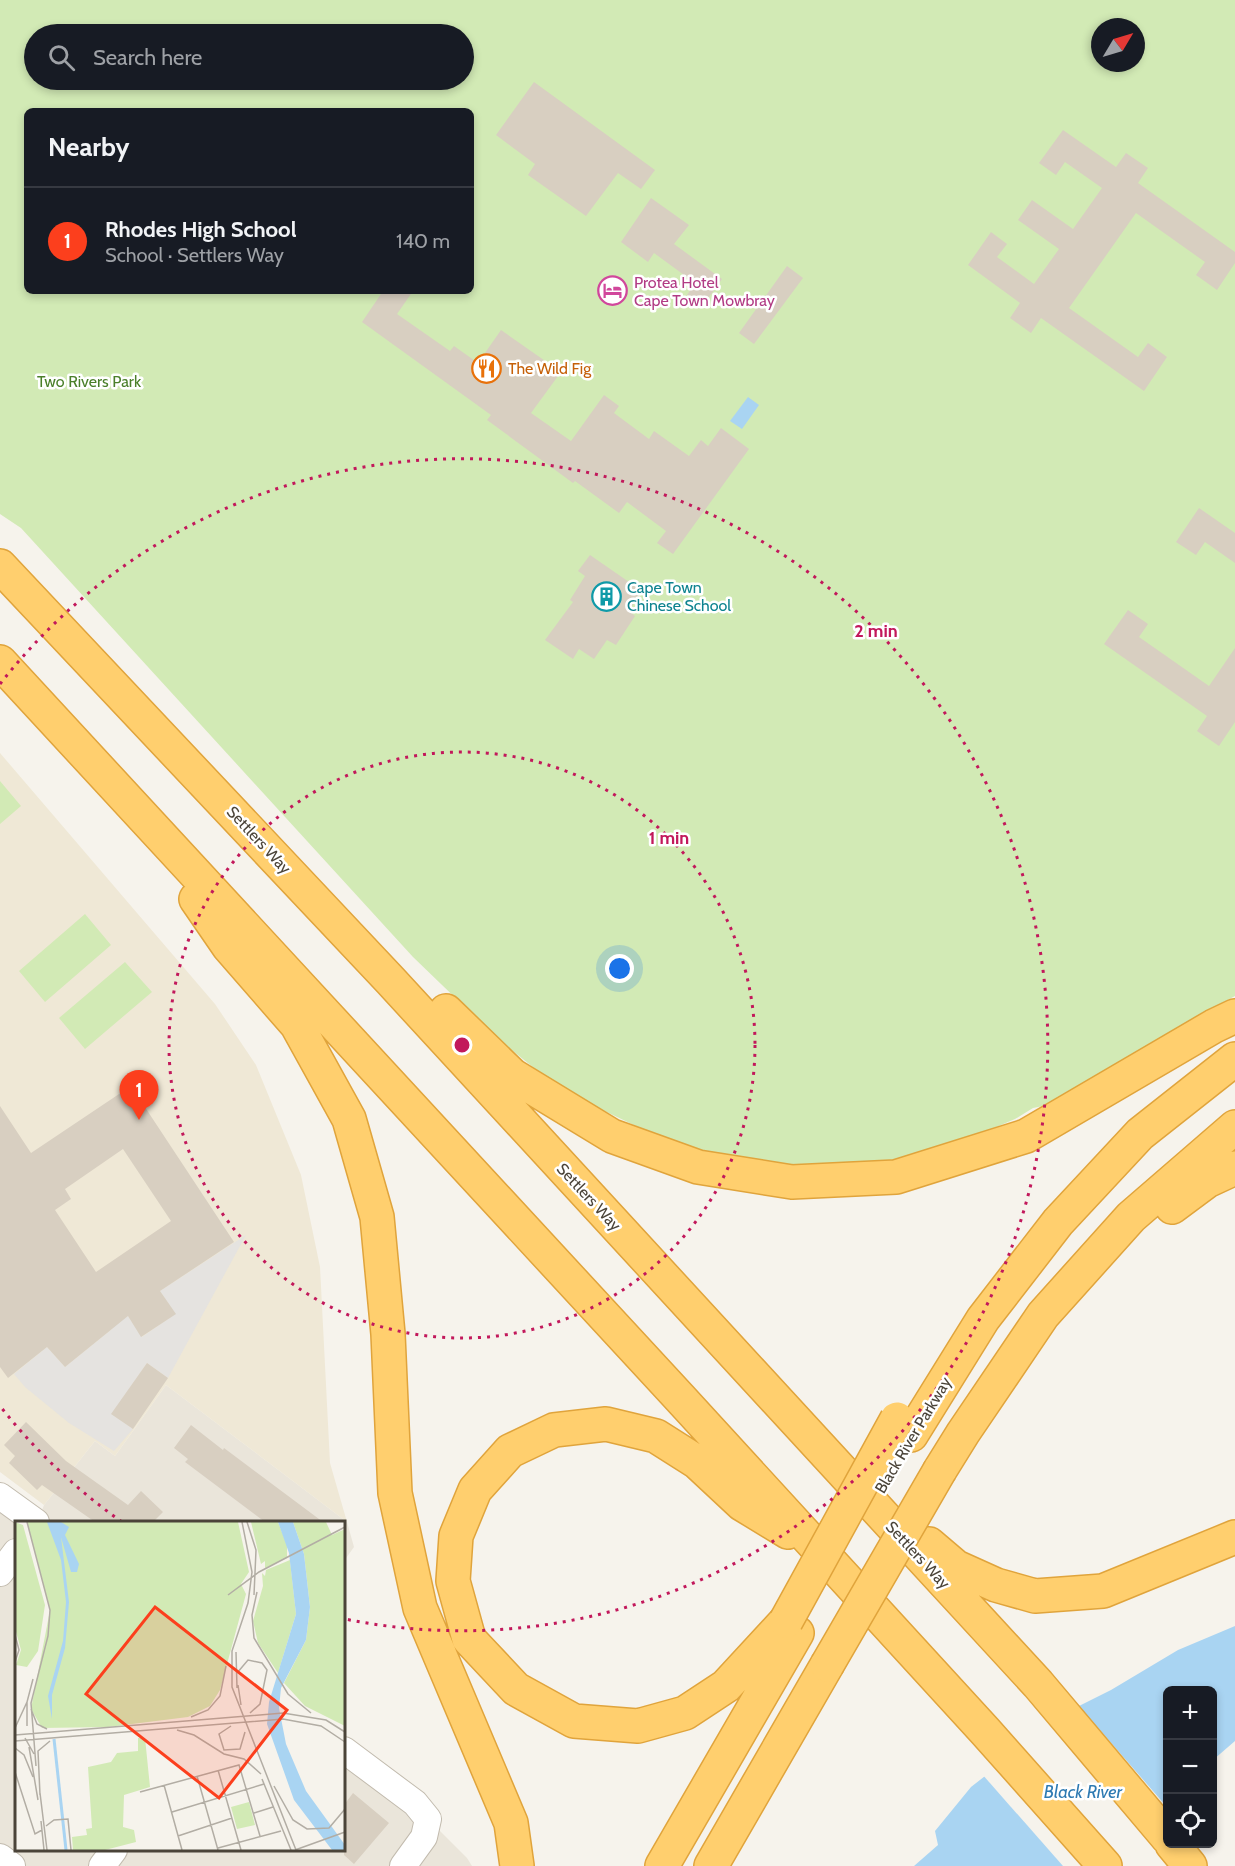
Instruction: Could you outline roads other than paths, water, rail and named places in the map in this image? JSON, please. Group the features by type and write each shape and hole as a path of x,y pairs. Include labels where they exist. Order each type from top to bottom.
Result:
{"highway":[{"name":"Settlers Way","path":"0,566 390,980 1038,1684 1177,1850"},
{"path":"0,662 672,1389 1106,1866"},
{"path":"125,797 230,947 297,1025 349,1119 377,1216 388,1334 395,1492 420,1608 511,1823 517,1866"},
{"path":"390,980 436,1001 512,1075 612,1136 698,1167 792,1182 896,1177 1026,1136 1235,1016"},
{"name":"Black River Parkway","path":"662,1866 904,1427 1058,1222 1140,1134 1235,1059"},
{"path":"711,1866 940,1470 1043,1315 1131,1217 1235,1127"},
{"path":"963,1433 1042,1348 1119,1258 1162,1215 1207,1180 1235,1168"},
{"path":"792,1627 726,1686 685,1713 638,1726 574,1721 516,1689 469,1639 453,1581 456,1536 475,1490 510,1451 554,1430 606,1424 656,1436 696,1462 742,1504 817,1550"},
{"path":"830,1459 956,1567 996,1585 1035,1596 1103,1591 1235,1537"}],"street":[{"path":"0,1496 35,1521"},
{"path":"0,1573 15,1552"},
{"path":"345,1751 415,1803 428,1819 424,1837 404,1866"},
{"path":"102,1866 113,1851"},
{"path":"0,1857 12,1866"}],"water":[{"path":"748,397 759,405 742,429 730,421"},
{"name":"Black River","path":"1235,1626 1235,1741 1217,1757 1217,1686 1163,1686 1163,1812 1119,1866 914,1866 938,1845 935,1831 971,1787 1067,1712 1111,1690 1178,1650"}],"place":[{"name":"Protea Hotel Cape Town Mowbray","path":"613,291"},
{"name":"The Wild Fig","path":"487,368"},
{"name":"Cape Town Chinese School","path":"606,596"},
{"name":"Rhodes High School","path":"139,1120"}],"park label":[{"name":"Two Rivers Park","path":"89,381"}]}
